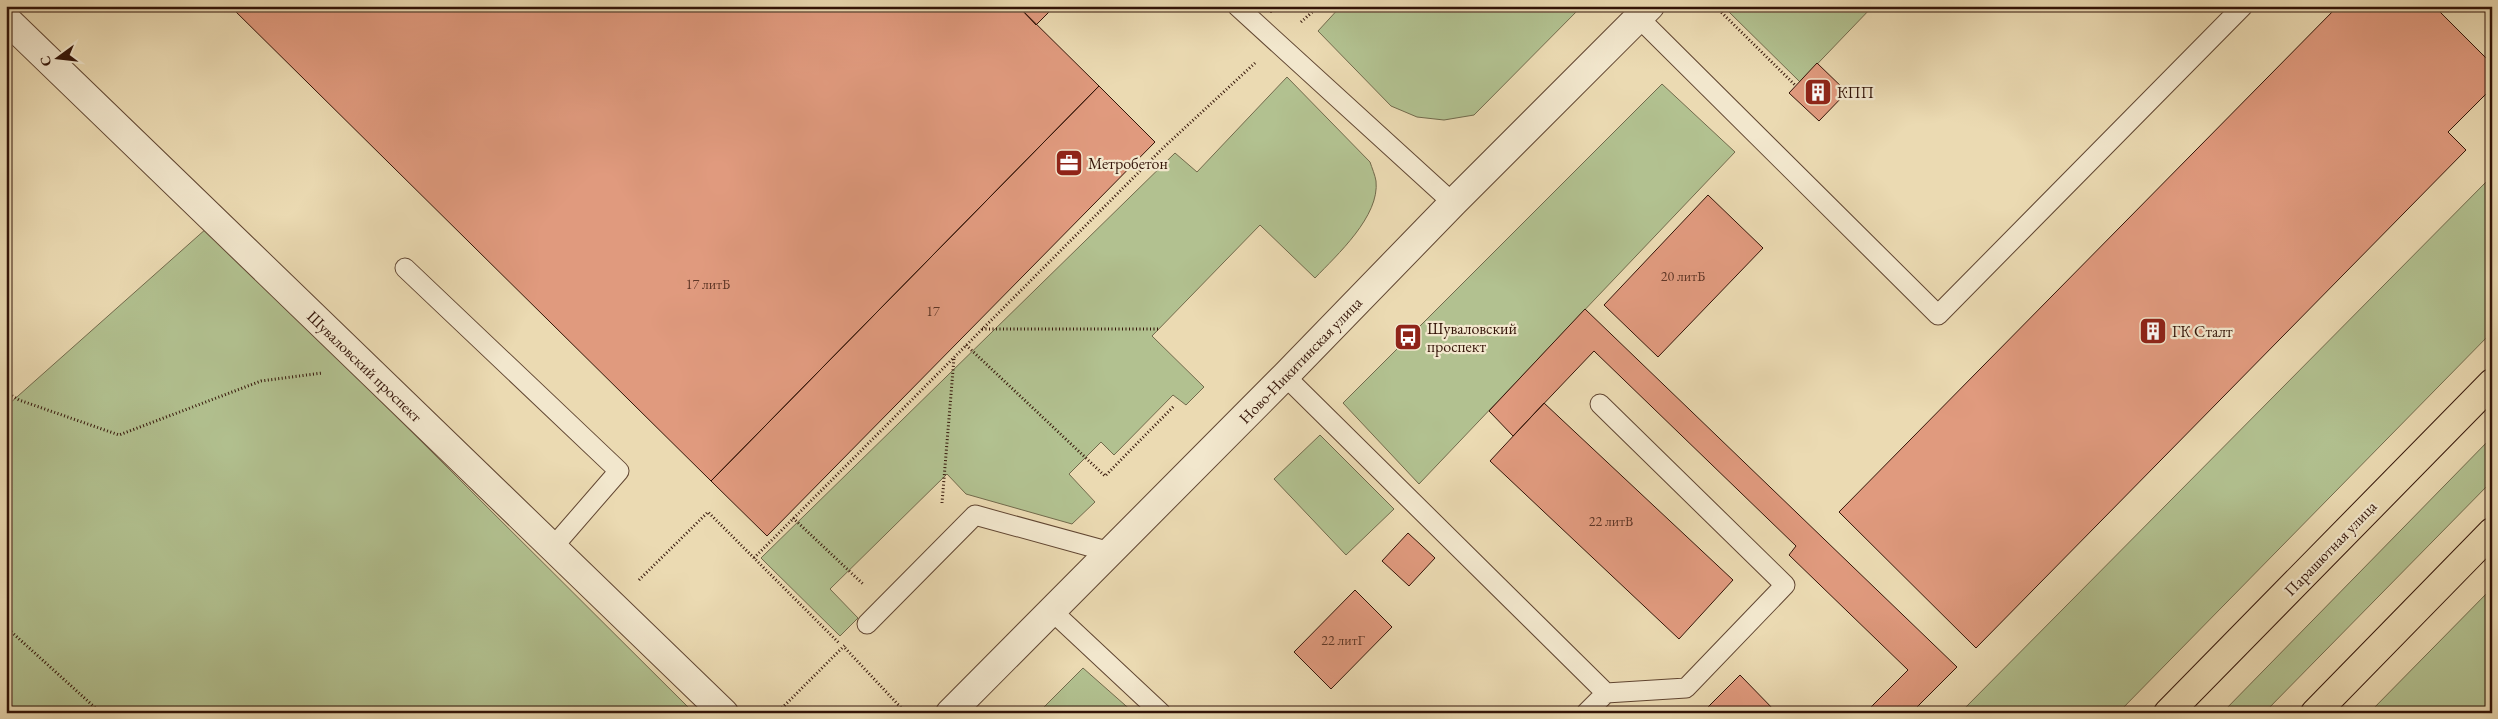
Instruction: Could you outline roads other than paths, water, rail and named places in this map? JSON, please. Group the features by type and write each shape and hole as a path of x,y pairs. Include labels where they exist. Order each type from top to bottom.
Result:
{"main road":[{"name":"Парашютная улица","path":"2168,713 2492,383"},
{"path":"2315,713 2492,532"}],"street":[{"name":"Ново-Никитинская улица","path":"950,713 1285,376 1453,203 1645,12"},
{"name":"Шуваловский проспект","path":"6,19 724,713"}],"lane":[{"path":"1237,6 1453,203"},
{"path":"1645,12 1938,315 2237,8"},
{"path":"405,268 619,471 553,547"},
{"path":"1285,376 1606,693"},
{"path":"1586,713 1606,693 1686,688 1786,585 1600,404"},
{"path":"867,624 975,515 1110,552"},
{"path":"1052,611 1161,713"}],"place":[{"name":"КПП","path":"1818,92"},
{"name":"Метробетон","path":"1069,163"},
{"name":"ГК Сталт","path":"2153,331"},
{"name":"Шуваловский проспект","path":"1408,337"}]}
